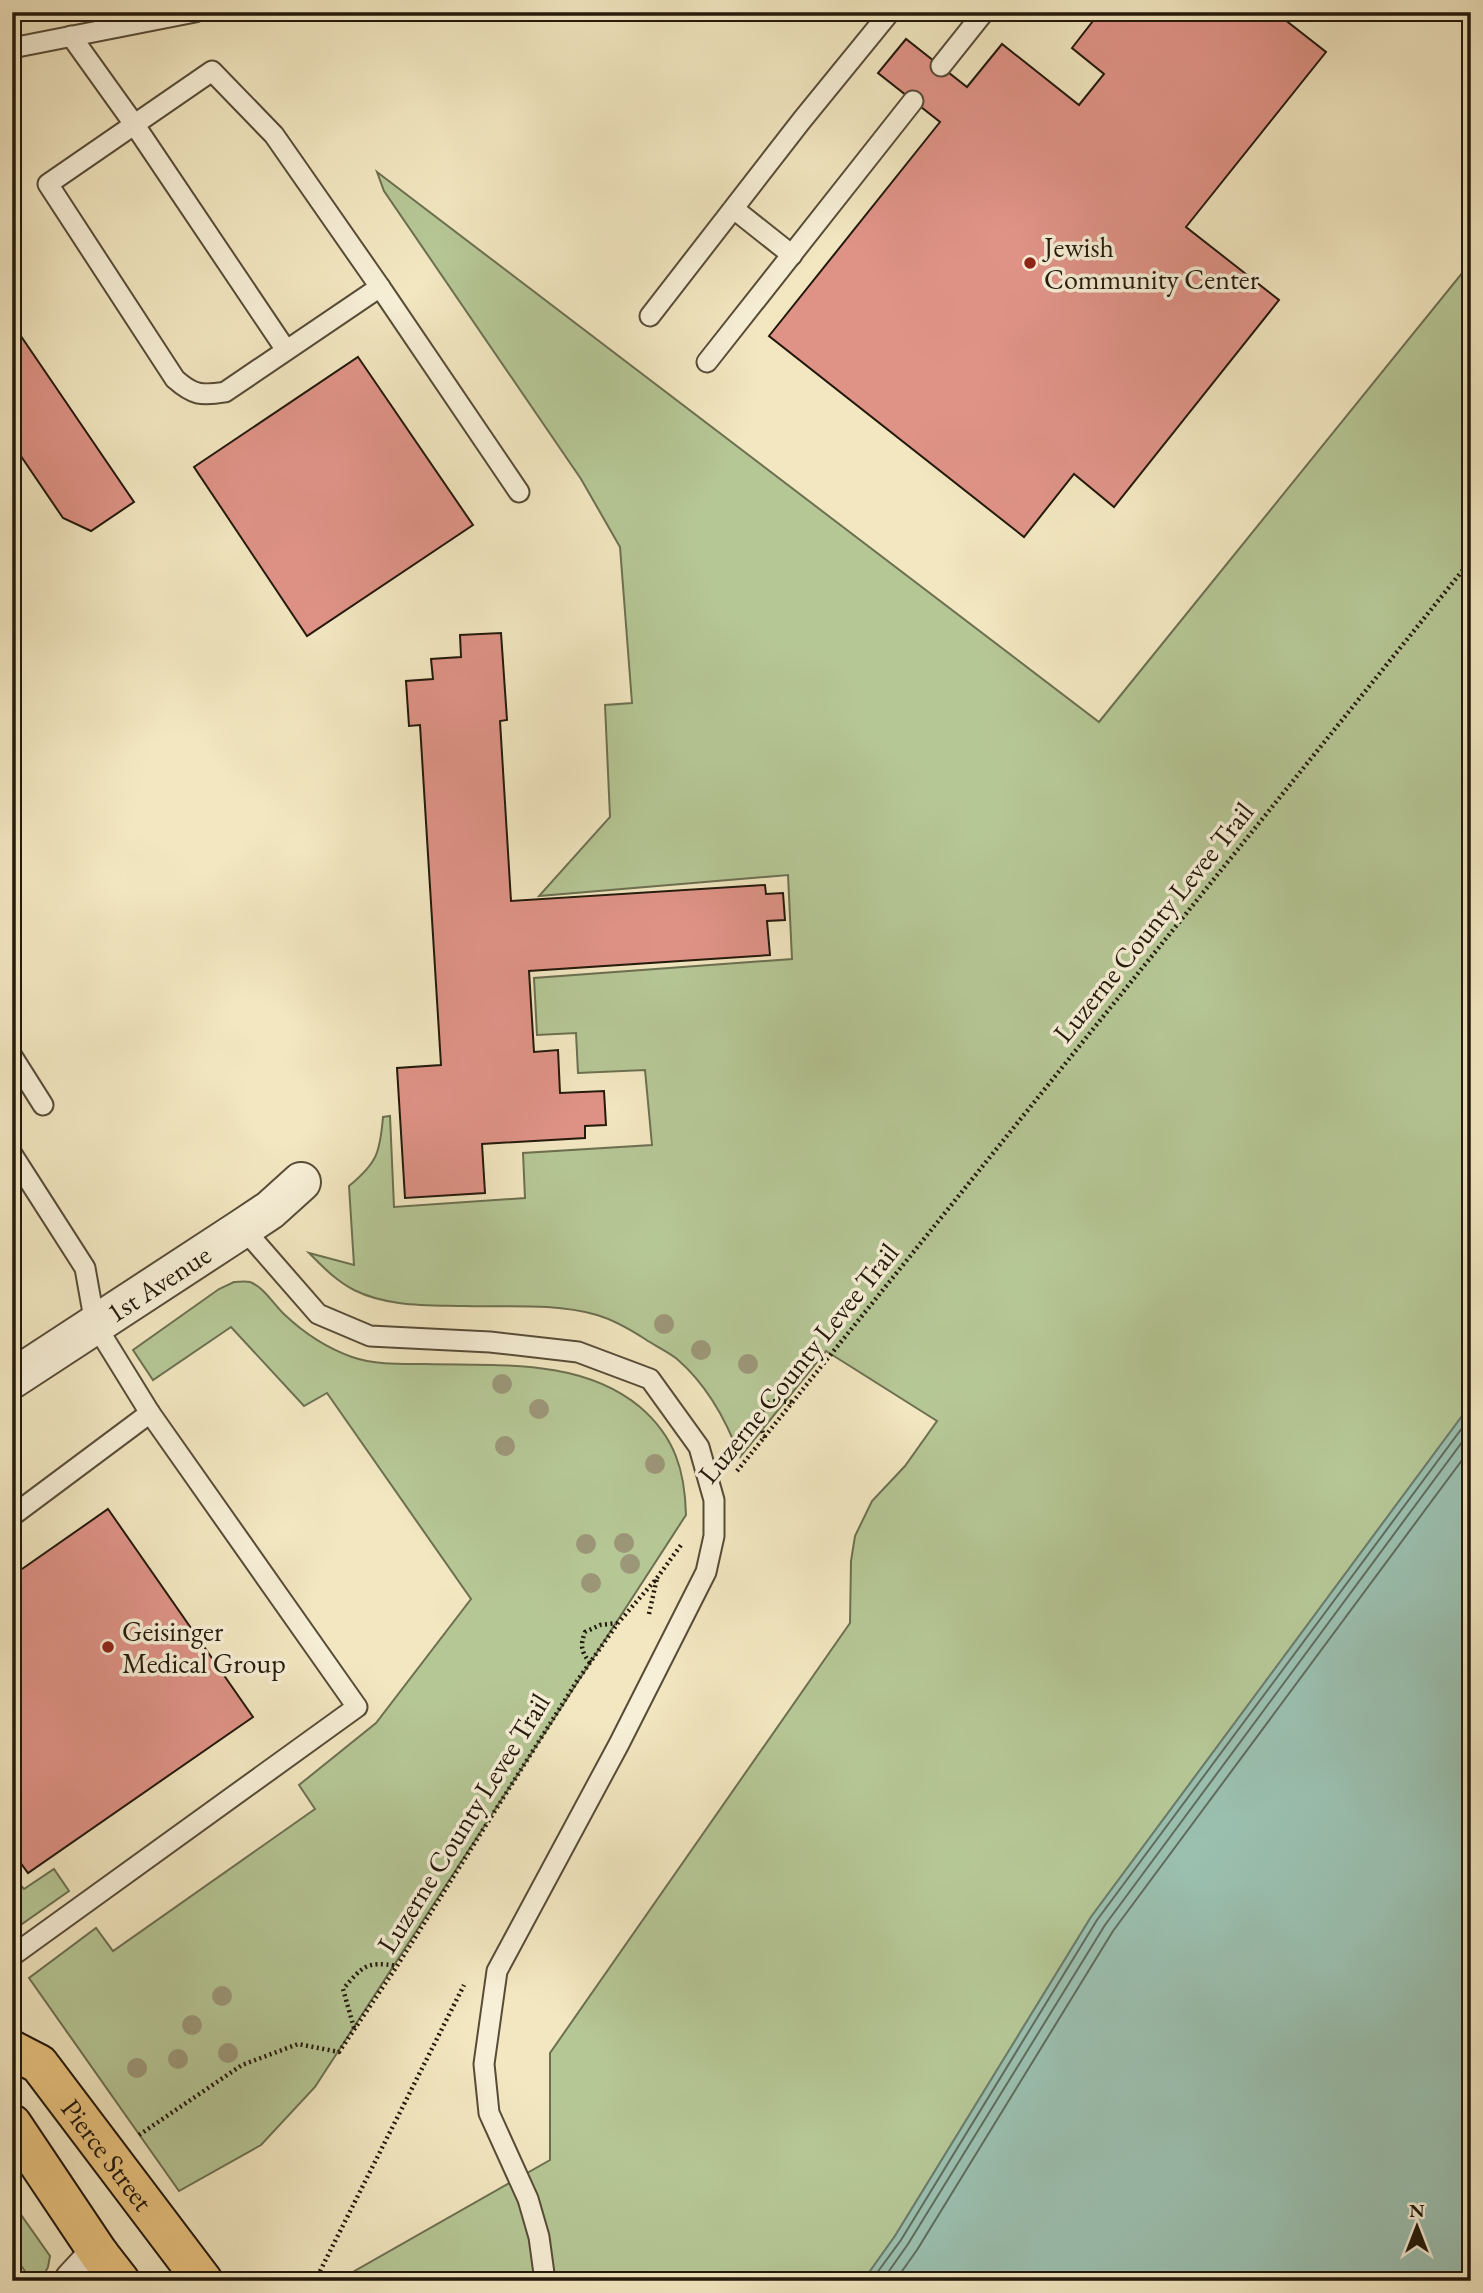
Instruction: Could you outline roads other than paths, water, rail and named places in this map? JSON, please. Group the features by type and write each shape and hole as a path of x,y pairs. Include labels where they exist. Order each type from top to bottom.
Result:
{"main road":[{"name":"Pierce Street","path":"12,2050 39,2064 199,2274"},
{"path":"12,2124 98,2272"}],"street":[{"name":"1st Avenue","path":"12,1379 270,1210 301,1182"}],"lane":[{"path":"12,48 195,12"},
{"path":"650,316 802,120 890,12"},
{"path":"941,66 984,12"},
{"path":"71,36 134,124 286,350"},
{"path":"380,287 225,392 208,395 190,392 175,379 48,184 212,71 274,135 380,287 519,492"},
{"path":"707,362 913,102"},
{"path":"734,209 792,255"},
{"path":"12,1056 43,1105"},
{"path":"12,1154 85,1268 95,1324 150,1413 357,1707 12,1956"},
{"path":"243,1228 318,1314 370,1336 490,1342 578,1352 650,1379 699,1447 713,1500 713,1536 706,1573 498,1971 484,2064 489,2113 528,2199 539,2237 545,2281"},
{"path":"12,1516 150,1413"}],"water":[{"path":"1471,1404 1471,2281 863,2281 895,2236 1091,1917"}],"place":[{"name":"Jewish Community Center","path":"1030,263"},
{"name":"Geisinger Medical Group","path":"108,1647"}]}
